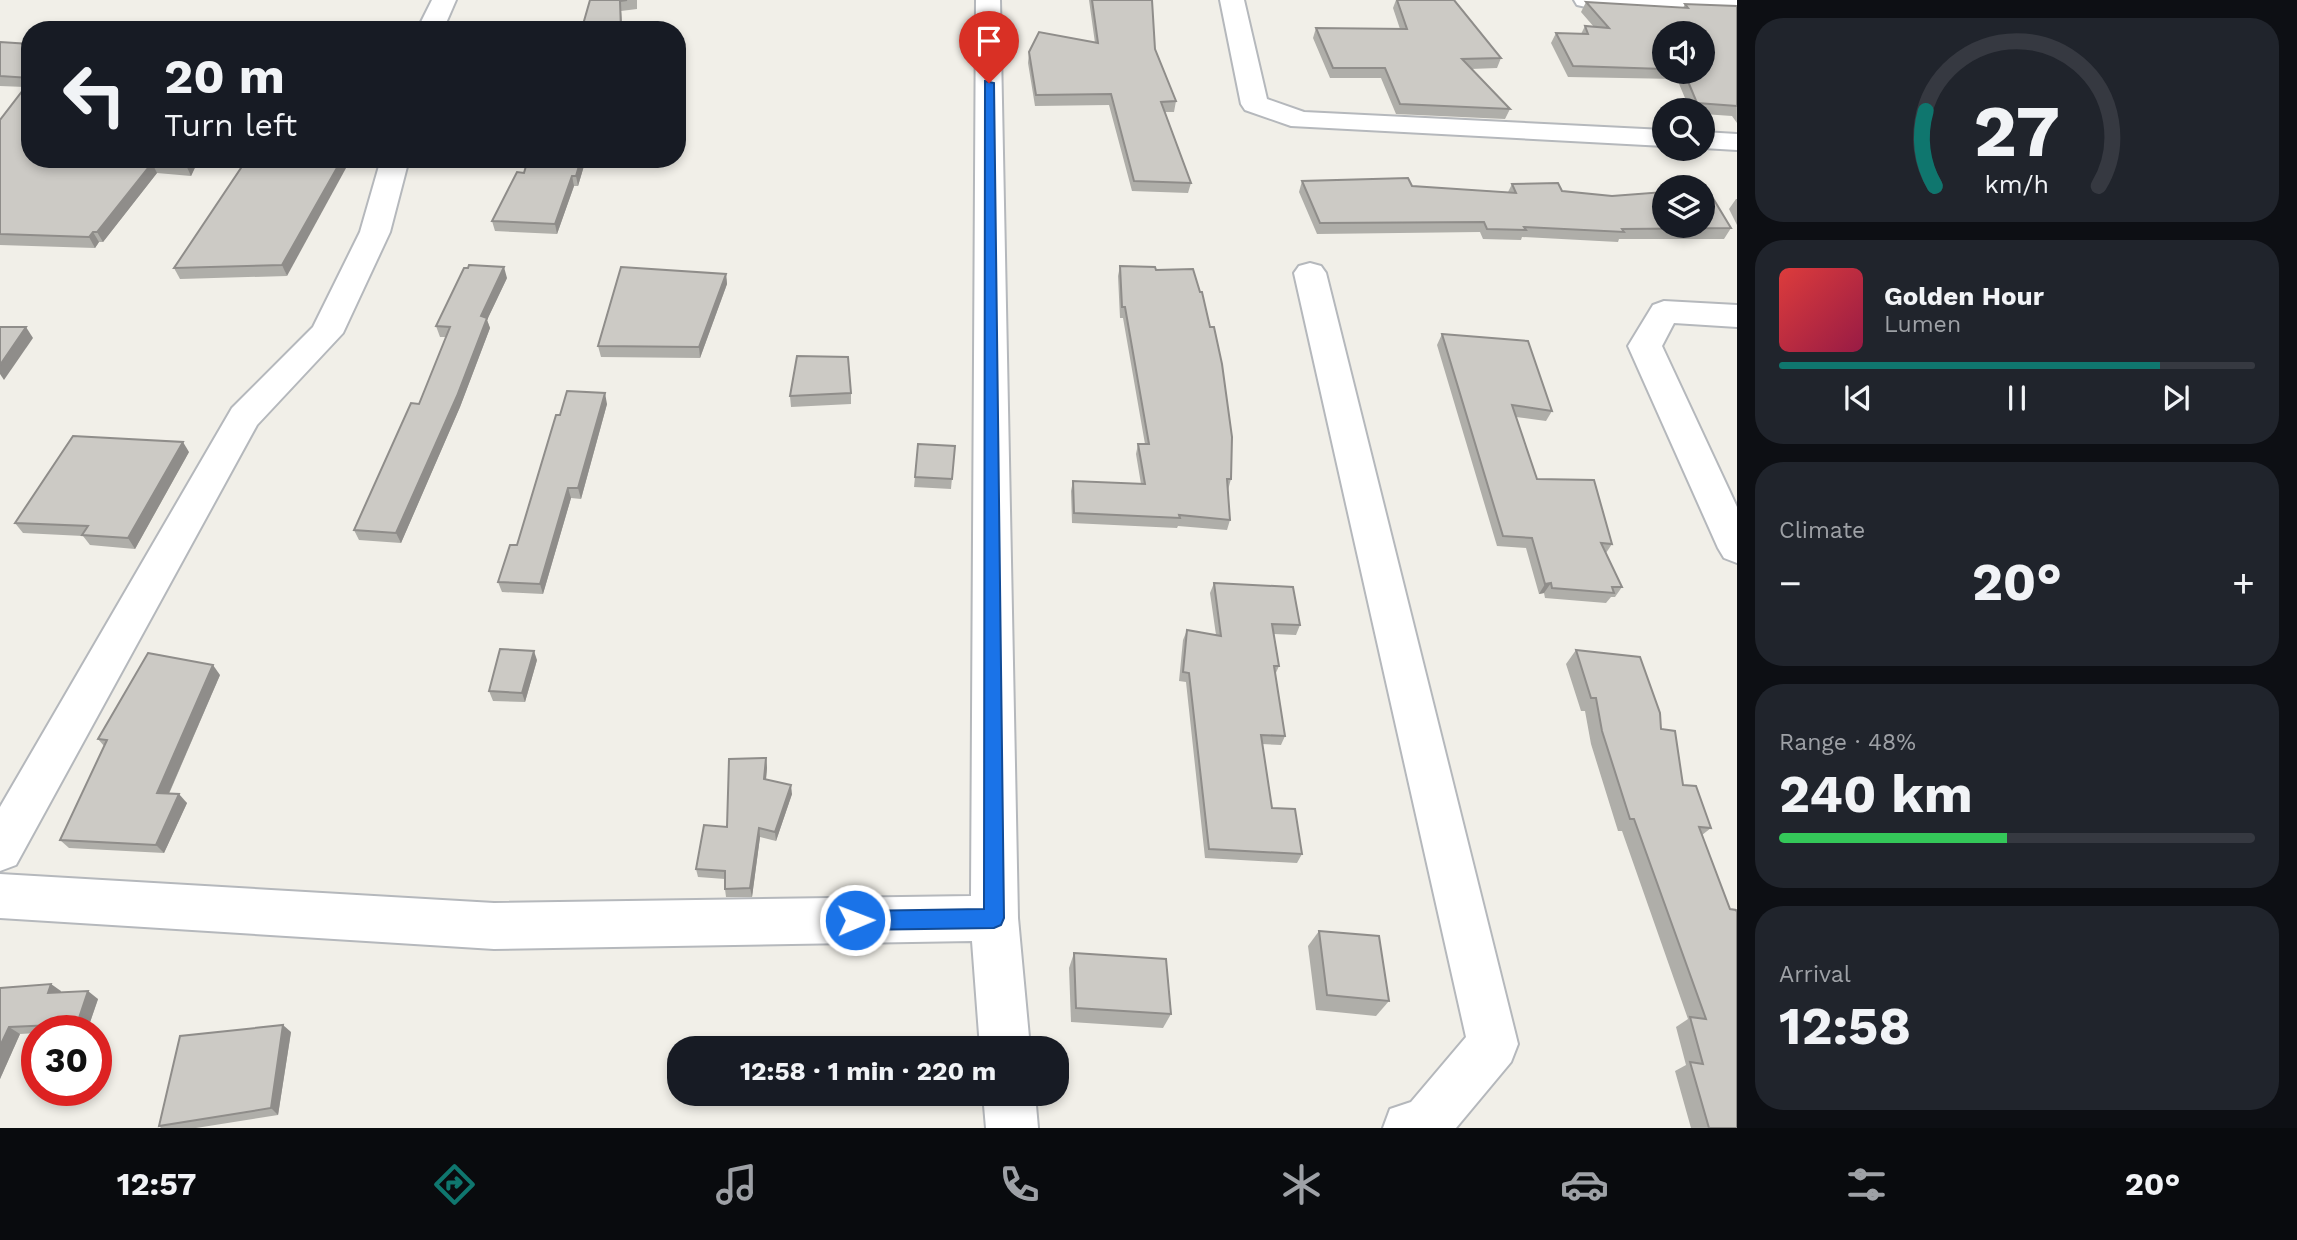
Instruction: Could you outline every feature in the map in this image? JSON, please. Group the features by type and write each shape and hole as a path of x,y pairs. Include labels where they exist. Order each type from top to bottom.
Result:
{"street":[{"path":"434,21 444,0"},
{"path":"988,0 994,918 1004,1036"},
{"path":"1232,0 1255,104 1301,120 1652,137"},
{"path":"1586,0 1737,4"},
{"path":"1715,141 1737,142"},
{"path":"0,850 244,417 327,333 375,232 393,168"},
{"path":"1310,273 1493,1044 1424,1126 1409,1128"},
{"path":"1737,316 1664,312 1645,346 1737,548"},
{"path":"0,896 494,926 994,918"},
{"path":"1010,1106 1012,1128"}],"building":[{"path":"590,0 627,0 620,1 621,21 584,21"},
{"path":"1092,0 1152,0 1155,49 1176,101 1161,102 1191,183 1134,181 1111,94 1036,95 1029,52 1039,32 1098,43"},
{"path":"1397,0 1454,0 1501,58 1462,59 1510,109 1400,104 1385,68 1333,68 1316,28 1407,29"},
{"path":"1586,2 1688,8 1685,4 1737,6 1737,106 1715,104 1715,98 1695,98 1689,84 1715,84 1715,21 1652,21 1652,69 1573,66 1556,33 1588,34 1585,26 1609,28"},
{"path":"0,42 21,43 21,77 0,76"},
{"path":"21,93 21,168 148,168 97,232 93,232 89,237 0,234 0,120"},
{"path":"241,168 337,168 282,265 174,268"},
{"path":"525,168 578,168 576,176 572,176 555,224 492,221 517,172 524,173"},
{"path":"1408,178 1412,186 1516,193 1512,184 1558,183 1562,191 1612,196 1652,193 1652,229 1622,229 1624,232 1524,227 1526,230 1487,229 1484,222 1320,223 1302,181"},
{"path":"1715,202 1731,228 1715,228"},
{"path":"469,265 504,267 481,316 487,318 457,396 396,533 354,530 411,403 419,404 450,327 436,326 464,268"},
{"path":"1120,266 1155,267 1156,270 1193,269 1202,292 1210,327 1214,327 1222,364 1232,437 1231,479 1227,479 1230,520 1179,515 1180,518 1074,513 1073,481 1145,484 1138,444 1149,444 1125,307 1122,307"},
{"path":"621,267 726,274 699,347 598,346"},
{"path":"0,327 26,327 0,365"},
{"path":"1442,334 1528,341 1552,411 1512,405 1537,479 1594,480 1612,544 1601,543 1622,587 1612,587 1614,593 1552,588 1551,583 1545,584 1532,538 1503,536"},
{"path":"797,356 848,357 851,393 790,396"},
{"path":"567,391 605,393 578,488 568,488 540,584 498,582 510,545 517,545 556,415 560,415"},
{"path":"73,436 183,442 128,538 82,535 88,526 15,523"},
{"path":"918,444 955,446 952,479 915,477"},
{"path":"1214,583 1293,587 1300,625 1272,624 1279,666 1274,666 1285,736 1261,735 1272,808 1295,809 1302,854 1209,849 1189,673 1183,672 1187,630 1221,636"},
{"path":"500,649 534,651 522,693 489,691"},
{"path":"1576,650 1640,657 1660,713 1661,729 1675,731 1683,785 1696,786 1711,828 1699,827 1730,909 1737,912 1737,1128 1709,1128 1690,1062 1703,1064 1690,1017 1706,1019 1634,819 1630,819 1602,731 1596,698 1591,698"},
{"path":"148,653 213,665 157,793 179,794 156,845 60,840 107,740 98,739"},
{"path":"766,758 764,779 791,785 775,832 759,828 750,888 725,889 725,871 696,869 704,825 727,827 729,759"},
{"path":"1319,931 1379,936 1389,1001 1327,995"},
{"path":"1074,953 1166,959 1171,1014 1076,1008"},
{"path":"51,984 48,993 88,991 80,1015 21,1015 21,1026 9,1027 0,1046 0,988"},
{"path":"283,1025 271,1108 159,1126 180,1036"}],"route":[{"path":"855,920 994,918 989,83"}]}
